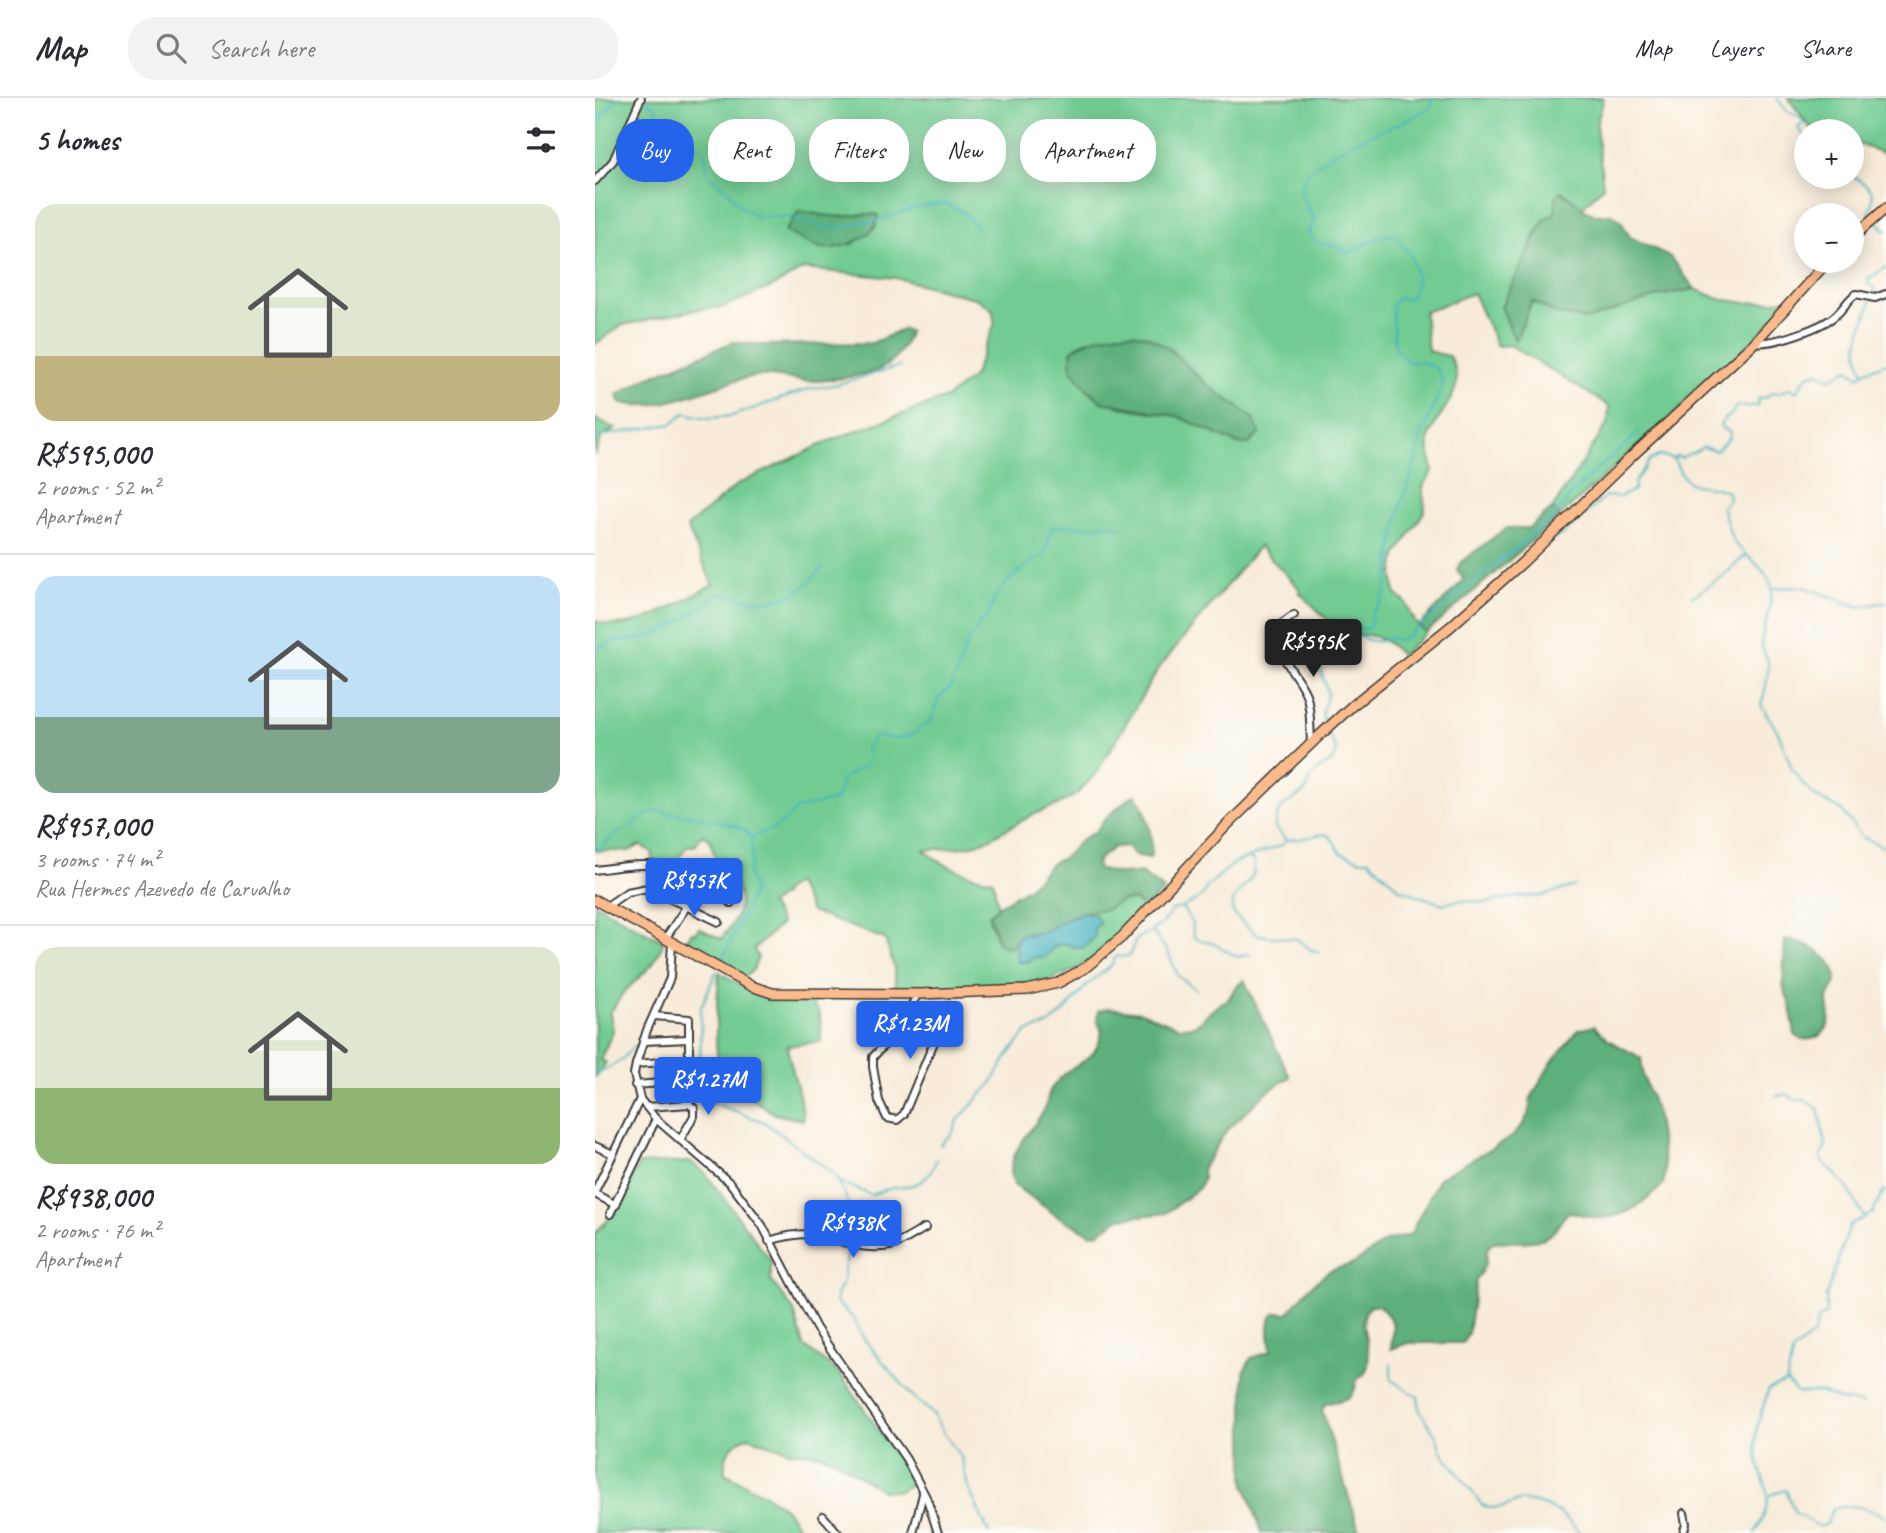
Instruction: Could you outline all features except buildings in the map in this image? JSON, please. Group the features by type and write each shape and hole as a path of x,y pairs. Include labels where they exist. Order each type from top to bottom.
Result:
{"highway":[{"path":"1864,227 1886,208"},
{"path":"595,900 709,964 757,989 772,993 918,994 1027,990 1058,983 1076,974 1122,937 1228,824 1311,743 1514,570 1755,342 1817,273"}],"street":[{"path":"595,181 613,161 641,98"},
{"path":"1755,342 1763,343 1812,329 1836,316 1853,295 1871,298 1886,294"},
{"path":"1294,615 1279,626 1276,636 1288,666 1306,694 1311,743"},
{"path":"595,870 657,865 682,871 731,903"},
{"path":"702,883 687,905 669,941 670,978 643,1041 636,1064 635,1086 640,1099 656,1119 730,1183 757,1217 816,1328 906,1459 923,1492 938,1533"},
{"path":"607,906 627,892 648,888 719,922"},
{"path":"918,994 895,1032 873,1057 879,1101 887,1118 897,1120 904,1114 942,1023 942,1012"},
{"path":"654,1016 688,1017 690,1021 689,1104"},
{"path":"643,1041 689,1039"},
{"path":"636,1064 688,1060"},
{"path":"635,1086 688,1081"},
{"path":"616,1205 595,1193 640,1099"},
{"path":"647,1107 689,1104 694,1108 694,1116 680,1140"},
{"path":"610,1214 656,1119"},
{"path":"595,1146 613,1154"},
{"path":"769,1241 789,1236 819,1235 856,1247 871,1248 892,1245 925,1228"},
{"path":"913,1533 923,1492"},
{"path":"1683,1533 1686,1524 1684,1513"},
{"path":"823,1516 838,1533"}],"green space":[{"path":"595,98 1604,98 1596,125 1603,186 1583,207 1561,191 1555,213 1543,223 1534,237 1524,271 1516,340 1532,301 1556,314 1695,289 1720,299 1746,303 1790,300 1737,358 1560,516 1552,509 1608,423 1609,406 1510,345 1497,346 1473,293 1424,312 1428,351 1449,356 1457,380 1451,399 1428,441 1433,471 1423,487 1425,510 1396,556 1393,575 1395,593 1406,603 1415,622 1426,633 1401,655 1378,638 1367,635 1344,636 1300,593 1299,588 1259,546 1158,669 1097,772 1077,794 985,841 966,847 924,850 957,870 993,880 998,906 989,919 998,943 1005,948 1012,946 1021,935 1050,928 1089,910 1107,909 1121,901 1134,900 1146,908 1105,949 1069,972 1022,987 971,991 896,991 894,967 885,939 811,912 796,883 770,904 781,924 754,949 758,958 753,970 745,977 683,944 692,932 695,933 699,928 721,939 740,907 739,895 721,867 711,841 702,834 695,846 687,846 674,864 651,862 653,853 640,845 629,851 595,851 595,620 608,625 639,621 713,585 687,527 738,484 829,441 946,398 973,377 995,323 992,309 978,299 896,278 803,269 776,285 723,307 694,310 623,325 595,344","holes":["799,211 844,217 878,215 875,228 853,244 822,248","1118,333 1170,349 1205,383 1238,444 1177,416 1120,407 1089,391 1071,368 1071,351 1083,342"]},
{"path":"1788,98 1886,98 1886,154 1864,146 1864,119 1804,119"},
{"path":"1560,191 1583,207 1582,209 1596,215 1612,214 1620,220 1630,237 1669,256 1695,289 1658,296 1587,320 1556,314 1532,301 1515,341 1501,307 1544,220 1555,213 1556,197"},
{"path":"799,211 837,216 878,215 872,230 857,241 838,247 821,248 785,231"},
{"path":"904,329 909,332 908,337 892,360 884,367 857,376 804,381 756,376 652,405 620,402 617,395 647,378 733,342 763,345 872,343"},
{"path":"1132,333 1148,336 1170,349 1205,383 1253,418 1260,433 1249,444 1238,444 1177,416 1102,402 1084,386 1071,368 1071,351 1100,337"},
{"path":"595,419 616,429 602,436 595,456"},
{"path":"1552,509 1560,516 1426,633 1419,626 1462,582 1463,578 1457,570 1460,563 1506,528 1529,528"},
{"path":"1135,795 1143,806 1149,825 1150,858 1134,855 1127,846 1114,847 1098,860 1097,869 1120,874 1141,873 1164,890 1146,908 1134,900 1121,901 1107,909 1089,911 1066,919 1042,933 1024,933 1008,948 999,944 989,915 998,906 1029,887 1053,862 1064,858 1082,839 1095,832 1106,818"},
{"path":"595,904 664,942 653,964 623,993 610,1013 613,1031 600,1060 606,1062 595,1077"},
{"path":"1785,939 1801,943 1818,952 1832,965 1835,972 1836,983 1828,997 1829,1022 1824,1031 1815,1038 1805,1039 1795,1035 1790,1005 1783,985"},
{"path":"719,972 756,992 769,997 806,1001 818,1011 821,1041 787,1046 803,1120 775,1114 745,1094 728,1091 718,1064 716,1017"},
{"path":"1244,980 1290,1077 1266,1093 1227,1130 1202,1169 1203,1179 1199,1188 1166,1213 1120,1218 1098,1233 1091,1234 1057,1216 1014,1185 1011,1174 1014,1155 1044,1110 1051,1089 1067,1072 1091,1055 1099,1042 1102,1031 1097,1020 1098,1011 1108,1008 1141,1012 1178,1027 1194,1026 1219,1004 1228,1000"},
{"path":"1594,1026 1608,1040 1641,1058 1643,1076 1656,1111 1665,1170 1663,1184 1643,1202 1619,1215 1597,1218 1569,1212 1545,1238 1493,1242 1487,1249 1486,1263 1476,1280 1468,1333 1463,1343 1408,1343 1391,1349 1393,1325 1378,1305 1371,1305 1363,1320 1369,1355 1365,1373 1357,1380 1349,1397 1325,1404 1322,1410 1360,1533 1262,1533 1244,1481 1244,1371 1251,1358 1271,1351 1270,1319 1277,1313 1288,1313 1311,1286 1329,1271 1355,1263 1386,1241 1410,1235 1439,1178 1512,1137 1529,1113 1531,1098 1551,1063 1578,1030"},
{"path":"691,1162 705,1173 771,1261 771,1280 794,1311 804,1346 840,1374 914,1482 900,1491 881,1490 834,1459 820,1454 790,1451 748,1437 729,1450 725,1473 785,1508 803,1533 595,1533 595,1233 613,1215 639,1164"}],"water":[{"path":"1084,912 1095,915 1100,924 1094,928 1095,936 1084,947 1061,944 1055,946 1043,958 1034,957 1028,962 1017,962 1016,941 1021,935 1042,933"}],"waterway":[{"path":"595,124 618,98"},
{"path":"1324,725 1322,713 1328,693 1317,658 1345,652 1354,628 1367,629 1370,626 1371,614 1381,602 1387,588 1402,502 1420,439 1443,384 1437,369 1422,362 1408,362 1395,347 1392,306 1398,298 1409,299 1416,282 1414,264 1400,241 1393,235 1381,236 1348,254 1339,247 1322,244 1308,231 1315,219 1306,209 1309,207 1301,193 1304,180 1331,155 1349,144 1428,109 1432,98"},
{"path":"1777,98 1786,110 1801,119"},
{"path":"642,99 655,106 661,122 680,129 701,149 705,154 707,174 729,192 742,208 756,216 790,217 837,228 945,203 965,214 978,228"},
{"path":"1864,184 1872,193 1869,212 1871,215"},
{"path":"1878,222 1886,231"},
{"path":"1873,295 1875,289 1868,284 1869,279 1886,267"},
{"path":"1863,371 1858,344 1871,300"},
{"path":"1552,540 1565,533 1606,496 1620,497 1635,489 1634,483 1649,461 1661,455 1673,459 1676,456 1682,458 1703,447 1716,451 1730,437 1729,431 1720,425 1737,406 1757,406 1758,399 1767,397 1772,392 1779,393 1790,388 1796,392 1808,375 1819,372 1829,379 1849,369 1859,377 1864,372 1886,363"},
{"path":"595,437 672,424 684,413 708,418 732,416 809,389 839,384 900,366"},
{"path":"1354,634 1376,641 1391,638 1400,640 1407,636 1550,520 1580,485 1639,432"},
{"path":"1674,459 1690,483 1728,492 1729,500 1722,507 1732,539 1763,570 1770,582 1771,601 1761,643 1768,660 1768,674 1761,705 1779,734 1792,769 1815,796 1841,810 1862,837 1886,848"},
{"path":"753,838 775,828 796,809 836,800 842,779 865,766 869,755 866,748 875,736 896,739 913,734 932,719 939,697 955,679 974,631 987,616 1000,590 1025,566 1045,553 1051,529 1107,524 1120,527"},
{"path":"1692,597 1722,577 1746,555"},
{"path":"595,650 614,641 642,639 669,629 720,594 759,600 789,595 807,584 822,568"},
{"path":"1774,588 1804,587 1859,607 1886,602"},
{"path":"1285,839 1275,828 1278,814 1285,805 1305,791 1314,774 1334,759 1336,750 1328,733"},
{"path":"595,852 653,811 696,816 744,829 751,837 752,862 748,873 754,890 720,964"},
{"path":"1287,840 1323,834 1330,836 1341,853 1369,860 1400,889 1443,904 1461,900 1486,903 1515,897 1542,896 1575,886"},
{"path":"940,1145 953,1132 958,1120 992,1083 1009,1054 1027,1032 1048,1025 1062,1014 1087,985 1112,965 1115,957 1129,956 1137,938 1157,927 1172,910 1182,908 1201,897 1207,887 1234,863 1282,845 1286,840"},
{"path":"1250,858 1254,862 1253,875 1233,901 1236,916 1257,935 1297,939 1311,950 1319,952"},
{"path":"1183,909 1191,921 1194,938 1215,944 1237,957 1250,954"},
{"path":"1153,933 1167,950 1178,976 1197,990"},
{"path":"716,972 701,1007 700,1075 694,1092 701,1098 764,1122 833,1173 849,1206 852,1243"},
{"path":"645,1045 661,1043"},
{"path":"595,1075 622,1060 632,1047 639,1045"},
{"path":"1776,1096 1787,1094 1795,1100 1802,1099 1818,1108 1826,1147 1821,1160 1846,1185 1864,1217"},
{"path":"840,1182 871,1195 920,1182 929,1174 937,1159"},
{"path":"1755,1533 1768,1499 1758,1462 1756,1434 1769,1389 1786,1382 1793,1351 1813,1335 1818,1319 1826,1314 1826,1296 1850,1225 1873,1213 1886,1190"},
{"path":"850,1249 836,1302 853,1318 864,1339 911,1395 934,1415 961,1457 968,1487 989,1533"},
{"path":"1391,1364 1391,1380 1418,1397 1420,1411 1437,1438 1440,1449 1482,1505 1490,1508 1503,1507 1521,1500 1540,1504 1560,1513 1580,1533"},
{"path":"1787,1382 1797,1393 1820,1392 1840,1400 1863,1404"},
{"path":"1770,1495 1786,1490 1795,1513 1819,1527 1827,1524 1832,1509 1839,1507 1860,1507 1886,1517"}]}
